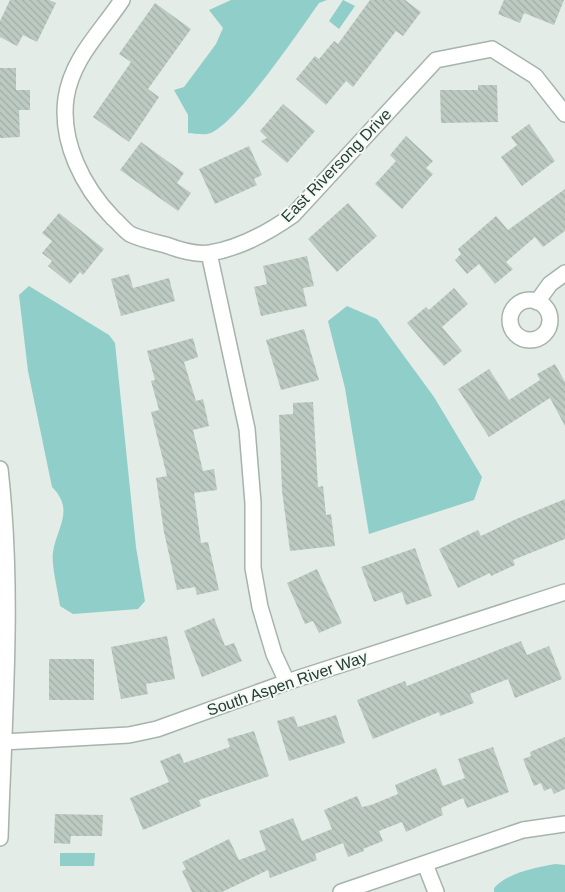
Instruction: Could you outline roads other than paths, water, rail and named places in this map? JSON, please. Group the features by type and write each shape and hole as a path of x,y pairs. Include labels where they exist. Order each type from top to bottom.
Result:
{"street":[{"name":"East Riversong Drive","path":"122,0 84,51 74,70 66,98 66,121 72,151 85,184 129,234 185,252 209,253 245,242 274,228 293,215 436,60 492,49 535,76 565,114"},
{"path":"209,253 247,429 254,503 253,568 260,607 274,654 287,682"},
{"path":"537,302 550,284 565,273"},
{"path":"0,469 8,562 8,619 0,838"},
{"name":"South Aspen River Way","path":"3,742 129,735 157,729 287,682 565,592"},
{"path":"341,892 523,830 565,824"},
{"path":"425,864 436,892"}],"water":[{"path":"231,0 327,0 319,3 283,54 233,116 207,134 188,133 188,115 174,90 184,87 216,44 223,28 209,10"},
{"path":"343,0 355,6 339,29 329,21"},
{"path":"29,286 109,335 115,343 136,547 145,601 138,609 73,614 60,606 53,552 63,519 63,511 59,495 52,487 28,371 19,295"},
{"path":"347,306 377,319 434,397 482,477 474,500 369,534 345,388 328,321"},
{"path":"60,853 95,853 94,866 60,866"},
{"path":"555,864 565,865 565,892 494,892 494,888 515,874"}]}
